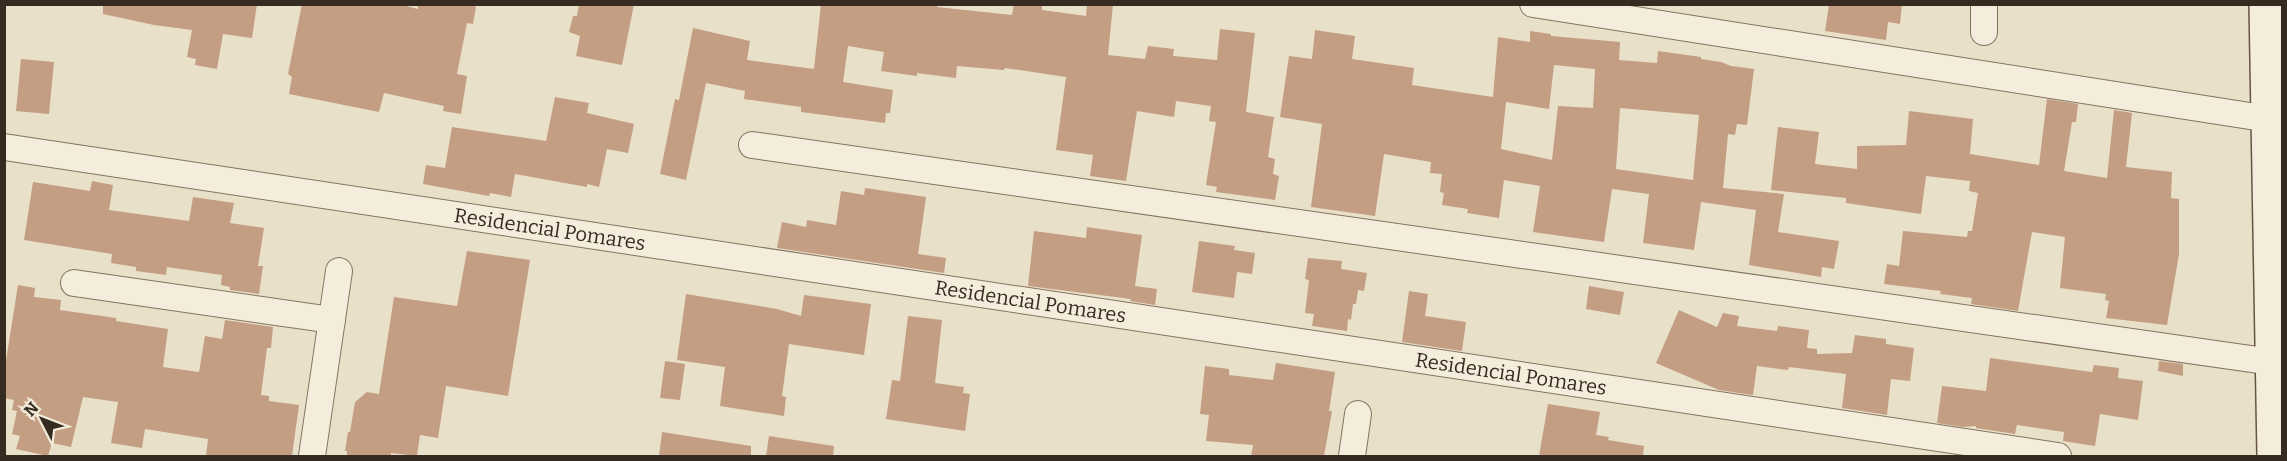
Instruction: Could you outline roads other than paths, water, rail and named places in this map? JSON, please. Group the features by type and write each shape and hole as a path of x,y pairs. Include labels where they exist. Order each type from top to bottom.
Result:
{"street":[{"path":"1533,4 2269,119"},
{"path":"1984,4 1984,32"},
{"path":"2266,4 2274,456"},
{"path":"752,145 2272,362"},
{"name":"Residencial Pomares","path":"4,147 2058,456"},
{"path":"312,456 339,271"},
{"path":"74,283 332,320"},
{"path":"1352,456 1358,414"}]}
